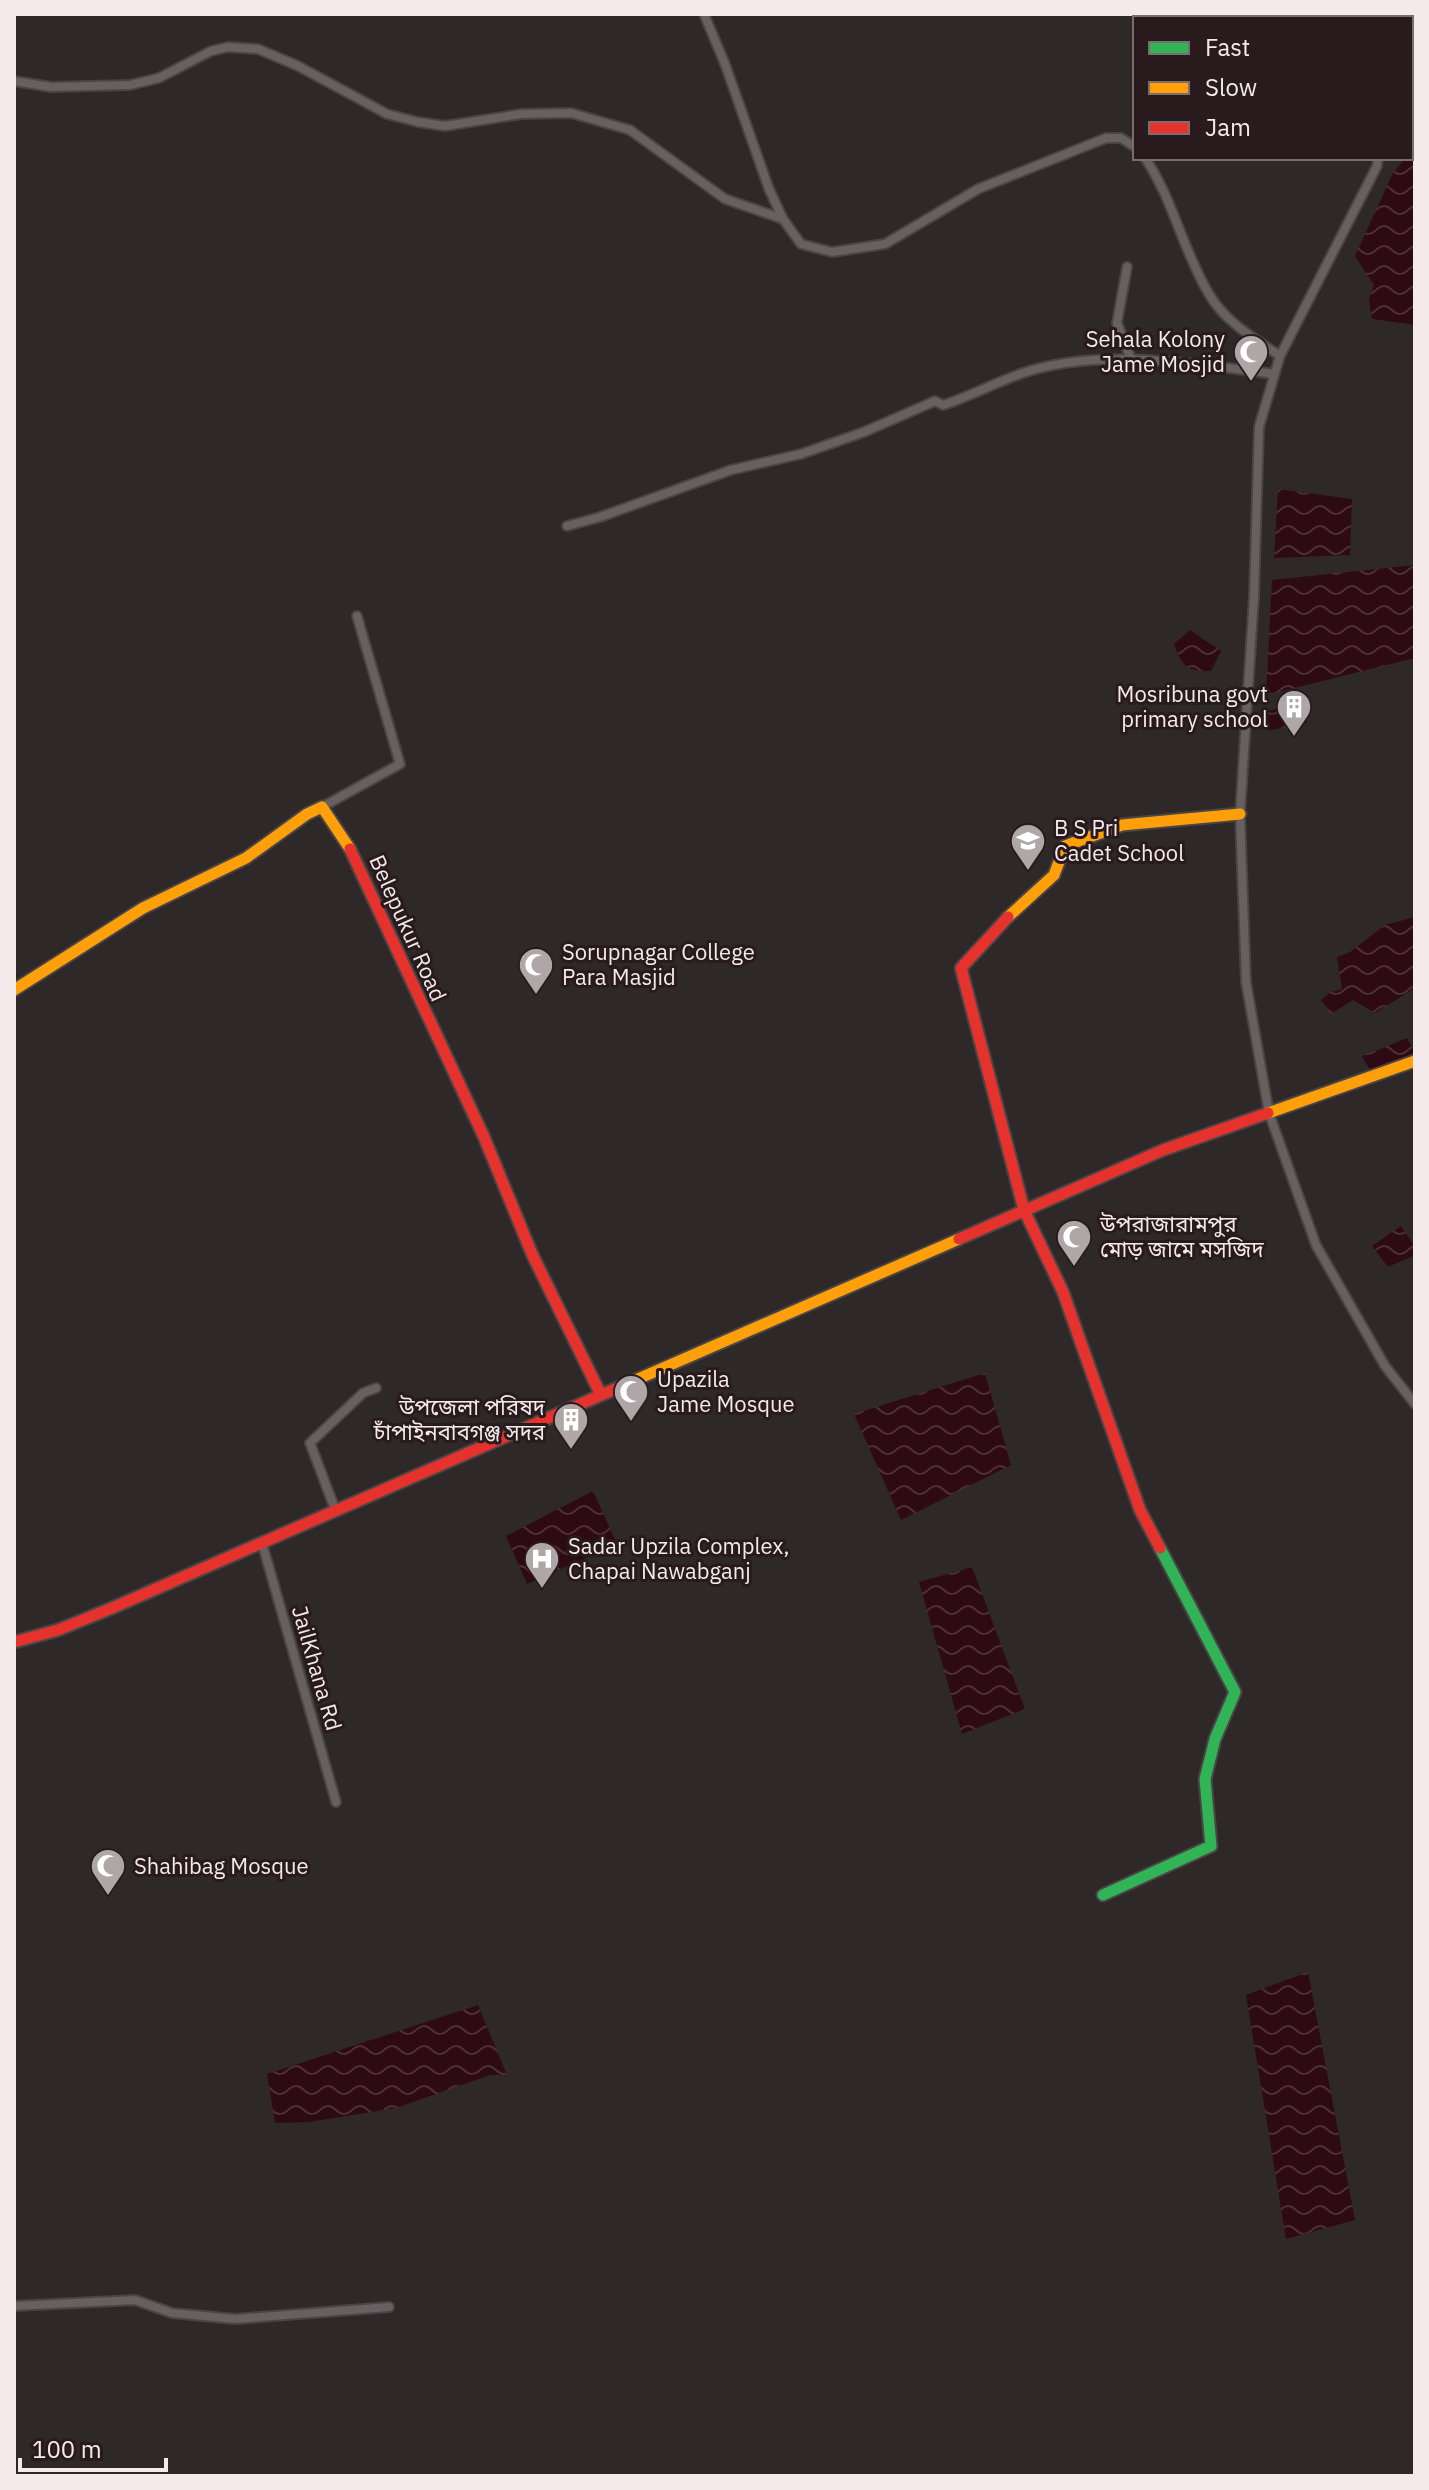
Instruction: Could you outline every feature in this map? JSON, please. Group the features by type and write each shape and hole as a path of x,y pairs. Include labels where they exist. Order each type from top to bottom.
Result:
{"main road":[{"path":"14,990 143,908 246,858 307,814 322,807"},
{"name":"Belepukur Road","path":"322,807 347,843 362,874 484,1137 532,1254 601,1395"},
{"path":"1103,1895 1211,1846 1205,1779 1215,1739 1235,1692 1140,1510 1063,1292 1024,1210 961,968 1013,912 1054,875 1065,846 1122,825 1240,814"},
{"path":"14,1642 58,1630 262,1543 1163,1150 1415,1061"}],"street":[{"path":"704,14 783,219 801,244 832,252 885,244 978,189 1106,138 1121,138 1133,146"},
{"path":"14,81 51,87 130,85 159,78 211,51 228,47 258,49 298,66 387,114 418,122 445,126 521,114 571,113 630,130 725,199 783,219"},
{"path":"1146,160 1210,297 1249,335 1280,356"},
{"path":"1378,160 1280,356 1259,427 1254,596 1240,814 1246,982 1269,1113 1316,1245 1385,1366 1415,1404"},
{"path":"1127,267 1117,323 1131,359"},
{"path":"567,526 731,470 801,454 864,432 913,408 935,401 943,405 967,398 1024,372 1065,364 1131,359 1274,374"},
{"path":"322,807 400,764 357,616"},
{"path":"335,1509 310,1443 363,1393 376,1388"},
{"name":"JailKhana Rd","path":"262,1543 336,1802"},
{"path":"14,2306 135,2300 172,2313 235,2319 389,2307"}],"water":[{"path":"1415,145 1415,325 1372,319 1369,300 1374,285 1355,256 1392,175 1403,160 1413,160"},
{"path":"1278,489 1352,499 1350,555 1274,558"},
{"path":"1415,565 1415,658 1266,695 1272,580"},
{"path":"1190,630 1221,651 1211,671 1191,669 1180,658 1174,644"},
{"path":"1302,702 1307,723 1266,731 1262,726 1263,712"},
{"path":"1415,917 1415,988 1375,1013 1353,1000 1331,1014 1321,1000 1331,992 1342,989 1337,957 1350,952 1385,925"},
{"path":"1407,1038 1415,1053 1371,1072 1362,1056"},
{"path":"1401,1226 1415,1247 1415,1255 1388,1267 1372,1246"},
{"path":"985,1373 1011,1465 901,1520 854,1414"},
{"path":"593,1491 617,1544 527,1584 506,1536"},
{"path":"972,1567 1025,1709 962,1734 919,1582"},
{"path":"1308,1972 1355,2220 1286,2239 1246,1995"},
{"path":"478,2005 507,2075 490,2075 396,2108 309,2122 275,2123 267,2074"}],"traffic: fast":[{"path":"1103,1895 1211,1846 1205,1779 1215,1739 1235,1692 1160,1548"}],"traffic: slow":[{"path":"14,990 143,908 246,858 307,814 322,807 350,849"},
{"path":"1008,917 1054,875 1065,846 1122,825 1240,814"},
{"path":"1268,1113 1415,1061"},
{"path":"631,1382 959,1239"}],"traffic: jam":[{"path":"350,849 484,1137 532,1254 601,1395"},
{"path":"1008,917 961,968 1024,1210 1063,1292 1140,1510 1160,1548"},
{"path":"959,1239 1163,1150 1268,1113"},
{"path":"14,1642 58,1630 112,1608 631,1382"}],"place":[{"name":"Sehala Kolony Jame Mosjid","path":"1251,383"},
{"name":"Mosribuna govt primary school","path":"1294,738"},
{"name":"B S Pri Cadet School","path":"1028,872"},
{"name":"Sorupnagar College Para Masjid","path":"536,996"},
{"name":"উপরাজারামপুর মোড় জামে মসজিদ","path":"1074,1268"},
{"name":"Upazila Jame Mosque","path":"631,1423"},
{"name":"উপজেলা পরিষদ চাঁপাইনবাবগঞ্জ সদর","path":"571,1451"},
{"name":"Sadar Upzila Complex, Chapai Nawabganj","path":"542,1590"},
{"name":"Shahibag Mosque","path":"108,1897"}]}
